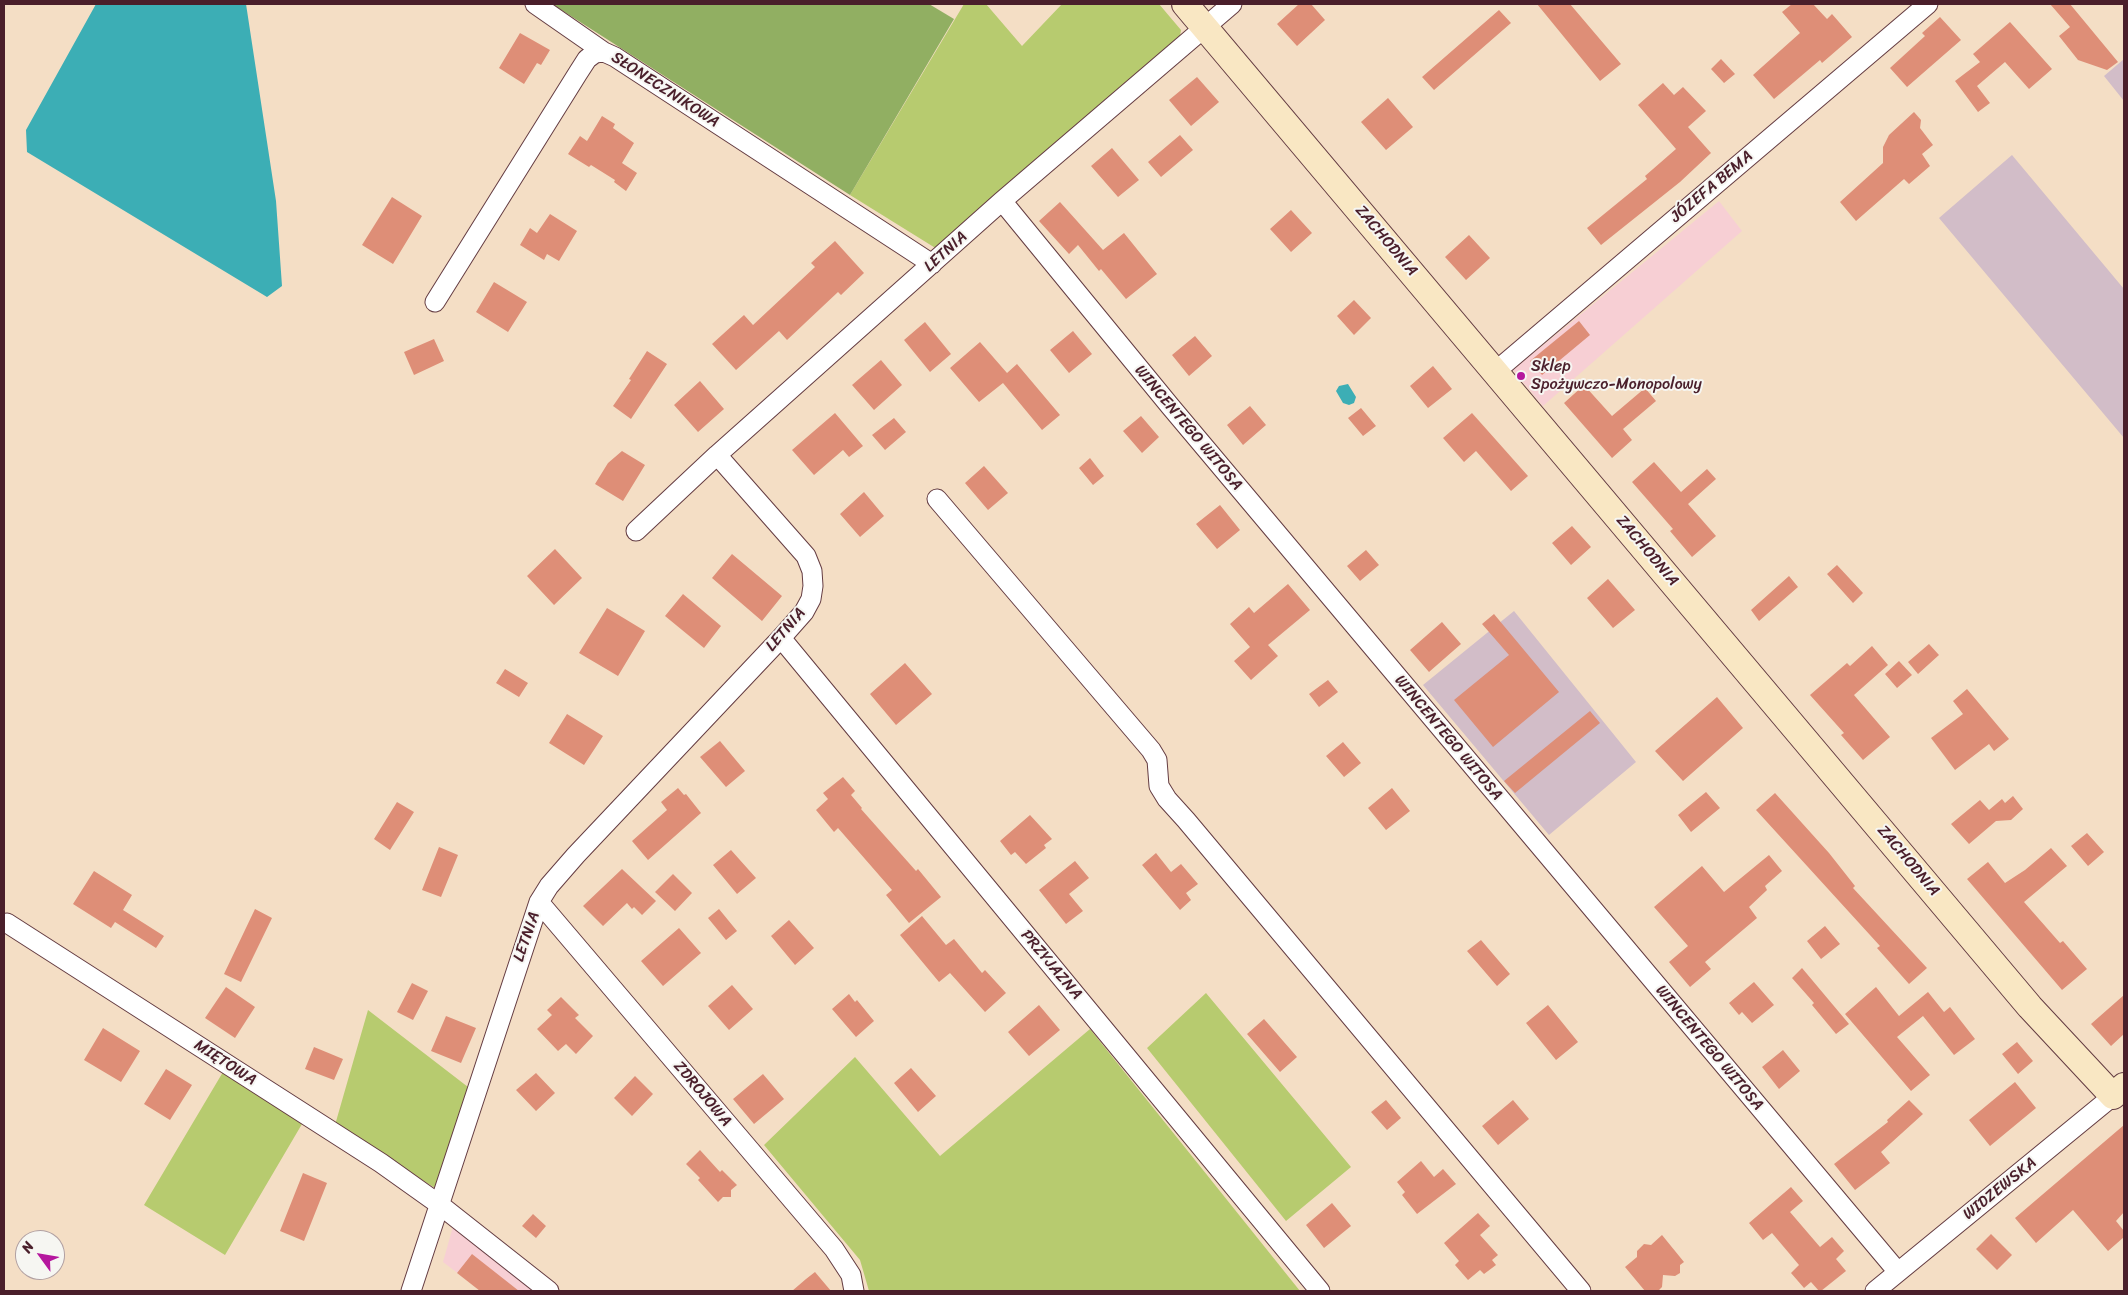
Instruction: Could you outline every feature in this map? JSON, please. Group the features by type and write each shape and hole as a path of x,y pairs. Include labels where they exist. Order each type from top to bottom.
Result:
{"street":[{"path":"535,4 604,52"},
{"name":"ZACHODNIA","path":"1185,4 2030,1006 2118,1091"},
{"name":"LETNIA","path":"411,1291 539,902 549,886 576,855 781,638 804,612 811,599 813,586 812,571 806,556 717,455 1002,201 1232,4"},
{"name":"JÓZEFA BEMA","path":"1496,371 1928,4"},
{"name":"SŁONECZNIKOWA","path":"435,302 583,66 595,53 604,52 615,56 932,264"},
{"name":"WINCENTEGO WITOSA","path":"1002,201 1170,406 1898,1272"},
{"path":"636,530 717,455"},
{"path":"937,499 1151,750 1157,760 1159,786 1167,799 1581,1291"},
{"name":"PRZYJAZNA","path":"781,638 1320,1291"},
{"name":"ZDROJOWA","path":"539,902 834,1249 851,1275 854,1291"},
{"name":"MIĘTOWA","path":"7,923 381,1163 440,1205 549,1291"},
{"name":"WIDZEWSKA","path":"1875,1291 2118,1091"}],"shaded area":[{"path":"2124,59 2124,101 2104,76"},
{"path":"2012,155 2124,289 2124,438 1939,218"},
{"path":"1719,201 1742,231 1543,406 1513,370"},
{"path":"1514,611 1636,762 1549,835 1423,685"},
{"path":"454,1223 540,1291 481,1291 443,1262"}],"green space":[{"path":"552,4 929,4 954,19 850,195"},
{"path":"964,4 986,4 1022,46 1062,4 1159,4 1181,30 1180,36 937,249 850,195"},
{"path":"1206,993 1351,1167 1286,1221 1147,1048"},
{"path":"368,1010 468,1087 435,1188 335,1125"},
{"path":"1090,1029 1300,1291 869,1291 860,1260 764,1145 855,1057 940,1156"},
{"path":"223,1072 302,1124 225,1255 144,1205"}],"water":[{"path":"96,4 246,4 276,201 282,286 267,297 27,152 26,130"},
{"path":"1348,384 1356,397 1354,403 1349,405 1343,403 1336,391 1339,386"}],"building":[{"path":"1299,4 1311,4 1325,20 1297,46 1277,24"},
{"path":"1537,4 1570,4 1621,64 1600,81"},
{"path":"1792,4 1813,4 1827,19 1832,14 1852,37 1822,63 1820,60 1774,99 1753,75 1800,33 1782,12"},
{"path":"2050,4 2070,4 2118,62 2107,70 2078,60 2059,36 2070,27"},
{"path":"1499,10 1511,23 1434,90 1422,77"},
{"path":"1940,17 1961,40 1907,87 1890,68 1925,36 1922,33"},
{"path":"2010,22 2052,69 2029,89 2005,62 1977,86 1990,103 1978,112 1955,81 1980,62 1973,54"},
{"path":"520,33 550,50 541,65 537,63 524,84 499,68"},
{"path":"1721,59 1735,74 1724,83 1711,69"},
{"path":"1197,77 1219,102 1191,126 1169,100"},
{"path":"1663,83 1674,95 1683,87 1706,111 1688,127 1711,153 1680,182 1601,245 1587,228 1647,179 1645,176 1676,149 1638,105"},
{"path":"1388,98 1413,127 1386,150 1361,122"},
{"path":"1914,112 1921,120 1920,128 1933,145 1922,154 1930,166 1909,184 1904,179 1856,221 1840,202 1883,163 1883,147 1889,135"},
{"path":"602,116 615,124 613,128 634,143 622,163 637,173 626,191 614,182 615,180 591,165 589,167 568,154 580,136 587,141"},
{"path":"1180,135 1193,150 1161,177 1148,162"},
{"path":"1112,148 1139,180 1118,197 1091,166"},
{"path":"392,197 422,216 393,264 362,245"},
{"path":"1060,202 1103,250 1124,233 1157,274 1126,299 1101,269 1099,271 1078,245 1069,254 1039,221"},
{"path":"1291,210 1312,233 1291,252 1270,229"},
{"path":"550,214 577,231 559,261 547,254 544,260 520,245 530,228 537,233"},
{"path":"1469,235 1490,258 1466,280 1445,257"},
{"path":"835,241 864,273 841,295 838,292 787,340 779,331 736,370 712,344 744,315 753,325 815,267 811,263"},
{"path":"494,282 527,302 508,332 476,312"},
{"path":"1354,300 1371,318 1354,335 1337,316"},
{"path":"1579,321 1590,335 1542,375 1530,361"},
{"path":"925,322 951,354 930,372 904,340"},
{"path":"1073,331 1092,354 1069,373 1050,350"},
{"path":"1195,336 1212,356 1189,376 1172,355"},
{"path":"434,339 444,361 414,375 404,352"},
{"path":"980,342 1007,373 1017,364 1060,415 1042,430 1003,383 979,402 950,368"},
{"path":"647,351 667,364 631,419 613,406 631,380 629,379"},
{"path":"881,360 902,385 874,410 852,385"},
{"path":"1433,366 1452,389 1428,408 1410,386"},
{"path":"700,381 724,409 698,432 674,405"},
{"path":"1584,385 1612,416 1645,388 1656,401 1623,429 1632,440 1612,458 1564,403"},
{"path":"1250,406 1266,425 1243,445 1227,425"},
{"path":"1361,408 1376,426 1363,436 1348,418"},
{"path":"835,413 863,446 849,457 843,450 814,475 792,450"},
{"path":"1472,413 1528,476 1511,491 1476,451 1464,462 1443,438"},
{"path":"1141,416 1159,437 1142,453 1123,431"},
{"path":"894,418 906,432 885,450 872,435"},
{"path":"622,451 645,465 623,501 595,484 608,463"},
{"path":"1090,458 1104,476 1093,485 1079,468"},
{"path":"1654,462 1681,492 1707,469 1716,479 1688,504 1716,536 1692,557 1670,531 1673,529 1632,482"},
{"path":"984,466 1008,493 988,510 965,483"},
{"path":"864,492 884,516 860,537 840,514"},
{"path":"1220,505 1240,530 1217,549 1196,524"},
{"path":"1572,526 1591,547 1571,565 1552,543"},
{"path":"555,549 582,578 554,605 527,576"},
{"path":"1366,550 1379,565 1360,581 1347,566"},
{"path":"732,554 782,596 762,621 712,578"},
{"path":"1837,565 1863,593 1853,603 1827,574"},
{"path":"1789,576 1798,587 1759,621 1751,610"},
{"path":"1608,579 1635,610 1613,628 1587,598"},
{"path":"1288,584 1310,610 1268,645 1278,656 1251,680 1234,661 1250,647 1230,624 1249,607 1254,613"},
{"path":"683,594 721,626 704,648 665,616"},
{"path":"607,608 645,631 618,676 579,653"},
{"path":"1494,614 1559,692 1493,747 1454,700 1509,655 1482,624"},
{"path":"1442,622 1461,644 1429,672 1410,650"},
{"path":"1929,644 1939,655 1918,674 1908,662"},
{"path":"1872,646 1888,665 1854,695 1890,737 1863,760 1841,735 1844,733 1810,695 1847,663 1850,666"},
{"path":"1899,661 1912,675 1897,688 1885,674"},
{"path":"905,663 932,694 896,725 870,694"},
{"path":"505,669 528,683 519,697 496,683"},
{"path":"1328,680 1338,692 1319,707 1309,694"},
{"path":"1967,689 2009,739 1994,751 1989,744 1955,770 1931,738 1963,714 1953,701"},
{"path":"1717,697 1743,728 1683,781 1655,751"},
{"path":"1590,711 1600,723 1515,793 1504,781"},
{"path":"567,714 603,736 584,765 549,743"},
{"path":"720,741 745,771 726,787 700,757"},
{"path":"1343,742 1361,763 1344,777 1326,756"},
{"path":"843,777 855,791 851,795 861,809 916,871 918,869 941,897 909,923 886,895 892,890 838,828 834,832 816,810 828,799 823,793"},
{"path":"678,788 684,795 686,794 701,813 648,860 632,841 667,810 661,802"},
{"path":"1392,788 1410,811 1386,830 1368,808"},
{"path":"1706,792 1720,808 1691,832 1678,815"},
{"path":"1775,793 1829,853 1855,886 1853,888 1927,968 1909,984 1877,948 1880,946 1756,810"},
{"path":"2013,796 2023,809 2011,820 1996,821 1969,844 1951,824 1980,800 1989,810 2002,799 2005,803"},
{"path":"397,802 414,812 390,850 374,839"},
{"path":"1030,815 1052,839 1044,845 1046,848 1026,864 1015,852 1011,855 1000,841"},
{"path":"2087,833 2104,852 2088,866 2071,846"},
{"path":"439,847 458,855 441,897 422,890"},
{"path":"2051,848 2067,866 2024,902 2060,943 2063,941 2087,969 2062,990 1967,879 1988,862 2005,883 2025,870"},
{"path":"731,850 756,878 737,894 713,865"},
{"path":"1156,853 1171,872 1181,864 1198,884 1186,893 1191,900 1180,910 1142,865"},
{"path":"1769,855 1782,871 1765,886 1767,890 1749,907 1757,918 1705,962 1711,969 1690,987 1669,962 1688,946 1654,907 1702,866 1724,892"},
{"path":"1075,861 1089,878 1069,894 1083,911 1066,924 1039,890"},
{"path":"622,869 656,901 642,915 634,907 632,909 627,903 603,926 583,906"},
{"path":"94,871 132,895 123,910 164,936 156,948 115,922 111,928 73,904"},
{"path":"673,874 692,893 675,911 655,892"},
{"path":"255,909 272,918 241,982 224,974"},
{"path":"719,909 737,931 726,940 708,918"},
{"path":"922,916 946,945 954,939 982,973 985,970 1006,993 985,1012 950,973 939,982 900,935"},
{"path":"789,920 814,948 795,965 771,936"},
{"path":"1825,926 1840,944 1821,959 1807,941"},
{"path":"679,928 701,953 663,986 641,961"},
{"path":"1481,940 1510,974 1497,986 1467,951"},
{"path":"1802,968 1849,1024 1836,1034 1812,1005 1814,1003 1792,978"},
{"path":"1754,982 1774,1005 1752,1023 1742,1012 1739,1015 1729,1003"},
{"path":"412,983 428,991 413,1020 397,1012"},
{"path":"732,985 753,1009 729,1030 708,1006"},
{"path":"226,987 255,1007 235,1038 205,1018"},
{"path":"1876,987 1899,1016 1928,992 1944,1012 1950,1007 1975,1039 1954,1055 1923,1016 1897,1037 1930,1075 1911,1091 1845,1014"},
{"path":"849,994 855,1002 857,1000 874,1021 856,1037 832,1009"},
{"path":"2124,995 2124,1034 2111,1046 2091,1024"},
{"path":"561,997 579,1015 575,1018 593,1036 576,1054 566,1044 558,1051 537,1029 552,1015 547,1010"},
{"path":"1039,1005 1060,1030 1029,1056 1008,1032"},
{"path":"1548,1005 1578,1042 1556,1060 1526,1023"},
{"path":"446,1016 476,1028 461,1063 431,1051"},
{"path":"1264,1019 1297,1057 1280,1072 1247,1034"},
{"path":"103,1028 140,1051 121,1082 84,1060"},
{"path":"2017,1042 2033,1061 2018,1074 2002,1054"},
{"path":"314,1047 343,1059 334,1080 305,1069"},
{"path":"1783,1050 1800,1071 1779,1089 1762,1067"},
{"path":"911,1068 936,1096 918,1112 894,1083"},
{"path":"166,1069 192,1085 170,1120 144,1104"},
{"path":"536,1073 555,1093 536,1111 516,1090"},
{"path":"763,1074 784,1099 754,1124 733,1099"},
{"path":"635,1076 653,1094 632,1116 614,1098"},
{"path":"2015,1082 2036,1108 1990,1146 1969,1120"},
{"path":"1386,1100 1401,1118 1387,1130 1371,1112"},
{"path":"1513,1100 1529,1119 1498,1145 1482,1126"},
{"path":"1909,1100 1923,1114 1881,1152 1890,1163 1855,1190 1834,1164 1888,1122 1887,1120"},
{"path":"2124,1125 2124,1212 2116,1221 2124,1231 2124,1237 2108,1251 2073,1210 2036,1243 2015,1218"},
{"path":"700,1150 720,1172 722,1170 737,1185 731,1190 731,1197 723,1197 718,1202 698,1180 700,1178 686,1164"},
{"path":"1421,1161 1434,1177 1443,1169 1456,1184 1417,1214 1402,1195 1405,1192 1397,1182"},
{"path":"303,1173 327,1183 304,1241 280,1231"},
{"path":"1791,1187 1803,1201 1790,1212 1820,1247 1832,1237 1844,1251 1836,1259 1846,1271 1821,1291 1811,1282 1804,1288 1791,1273 1799,1265 1772,1233 1763,1240 1749,1223"},
{"path":"1332,1203 1351,1226 1324,1248 1306,1225"},
{"path":"1478,1213 1490,1226 1480,1235 1498,1255 1492,1260 1496,1265 1484,1274 1480,1270 1468,1280 1455,1265 1459,1261 1444,1243"},
{"path":"533,1214 546,1226 536,1238 522,1226"},
{"path":"1991,1234 2012,1255 1997,1270 1976,1249"},
{"path":"1662,1235 1684,1262 1680,1265 1680,1273 1675,1276 1663,1275 1662,1287 1658,1291 1645,1291 1625,1267 1637,1257 1637,1251 1644,1244 1651,1245"},
{"path":"472,1254 519,1291 480,1291 457,1273"},
{"path":"815,1272 831,1291 792,1291 806,1279"}],"place":[{"name":"Sklep Spożywczo-Monopolowy","path":"1521,376"}]}
